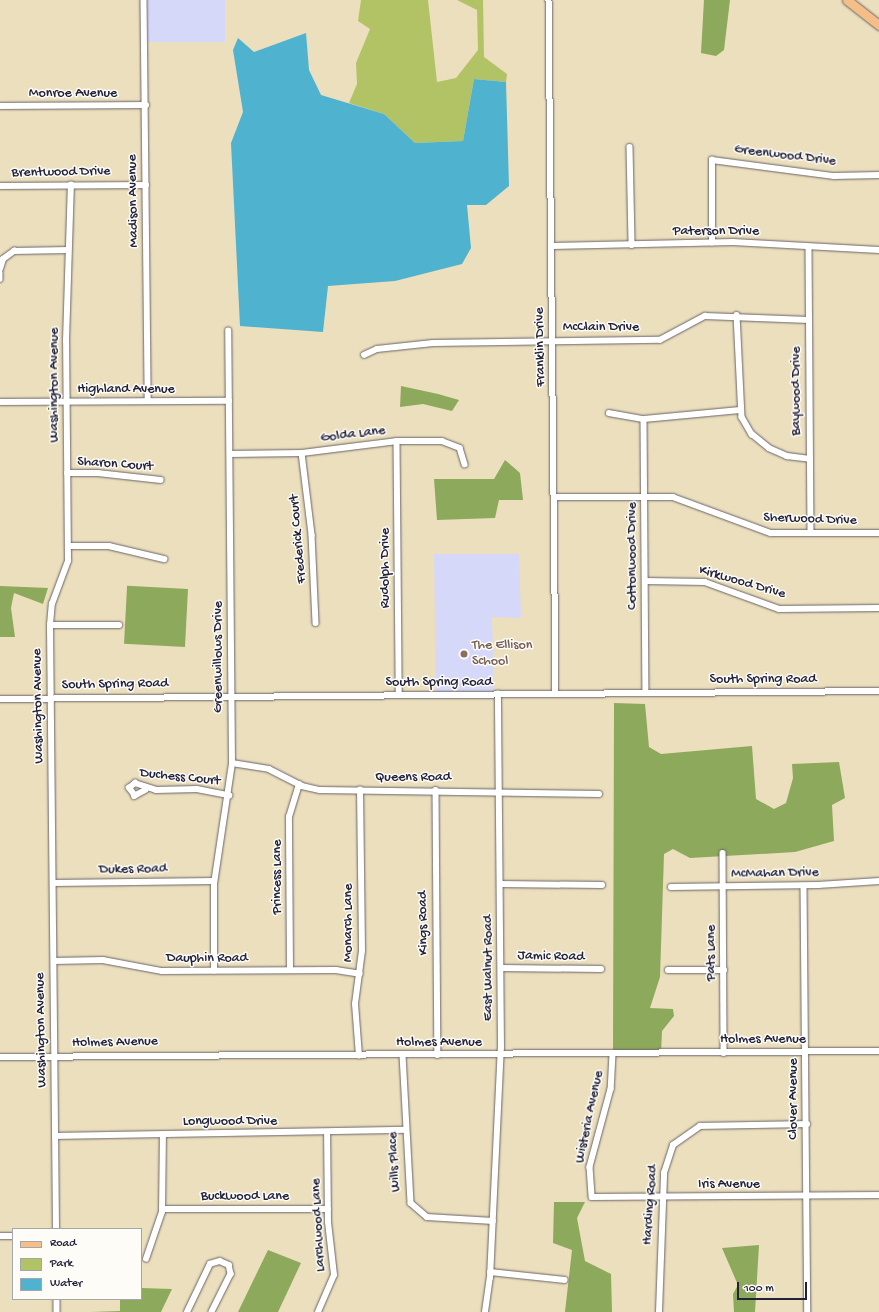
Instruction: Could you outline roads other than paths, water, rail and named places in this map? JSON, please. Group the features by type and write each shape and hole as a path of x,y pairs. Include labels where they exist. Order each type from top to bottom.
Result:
{"main road":[{"path":"846,0 879,25"}],"street":[{"name":"Madison Avenue","path":"144,0 148,401"},
{"name":"Franklin Drive","path":"549,0 556,694"},
{"name":"Monroe Avenue","path":"0,106 146,105"},
{"path":"630,147 632,245"},
{"name":"Greenwood Drive","path":"712,243 712,160 834,176 879,175"},
{"name":"Washington Avenue","path":"56,1228 50,625 52,604 68,561 67,402 70,185"},
{"name":"Brentwood Drive","path":"0,186 146,185"},
{"name":"Paterson Drive","path":"552,246 712,243 879,250"},
{"name":"Baywood Drive","path":"809,248 811,533"},
{"path":"0,269 3,259 14,251 68,250"},
{"path":"0,273 0,280"},
{"path":"737,315 740,410 752,434 764,446 782,455 810,459"},
{"name":"McClain Drive","path":"364,355 377,349 413,345 553,340 660,340 705,316 737,315 809,320"},
{"name":"Greenwillows Drive","path":"214,971 214,881 229,795 232,763 228,331"},
{"name":"Highland Avenue","path":"0,402 229,401"},
{"path":"609,413 644,419 740,410"},
{"name":"Cottonwood Drive","path":"644,419 646,693"},
{"name":"Golda Lane","path":"230,454 302,453 397,441 449,442 463,452 465,464"},
{"name":"Rudolph Drive","path":"397,441 399,695"},
{"name":"Frederick Court","path":"302,453 312,536 316,623"},
{"name":"Sharon Court","path":"67,473 98,473 161,480"},
{"name":"Sherwood Drive","path":"554,497 645,496 684,499 771,533 879,533"},
{"path":"68,546 109,546 164,559"},
{"name":"Kirkwood Drive","path":"646,581 705,582 779,609 879,608"},
{"path":"50,625 119,625"},
{"name":"South Spring Road","path":"0,698 879,692"},
{"name":"East Walnut Road","path":"485,1312 490,1272 501,1054 498,694"},
{"name":"Queens Road","path":"232,763 269,769 299,785 320,790 436,790 599,794"},
{"name":"Duchess Court","path":"146,790 135,796 129,788 136,784 156,790 197,789 229,795"},
{"name":"Princess Lane","path":"290,970 289,817 299,785"},
{"name":"Monarch Lane","path":"359,1056 355,1001 360,974 360,790"},
{"name":"Kings Road","path":"436,790 438,1055"},
{"name":"Pats Lane","path":"723,853 724,1053"},
{"name":"Dukes Road","path":"53,883 214,881"},
{"name":"McMahan Drive","path":"671,887 804,886 879,881"},
{"path":"500,884 602,884"},
{"name":"Clover Avenue","path":"804,886 808,1312"},
{"name":"Dauphin Road","path":"54,961 103,960 155,970 336,970 360,974"},
{"name":"Jamic Road","path":"501,968 601,969"},
{"path":"668,970 724,970"},
{"name":"Holmes Avenue","path":"0,1056 307,1053 359,1056 879,1051"},
{"name":"Wisteria Avenue","path":"589,1186 590,1167 611,1089 613,1054"},
{"name":"Wills Place","path":"403,1055 408,1194 413,1207 435,1219 493,1221"},
{"name":"Harding Road","path":"659,1312 664,1197 668,1153 676,1140 694,1128 807,1124"},
{"name":"Longwood Drive","path":"56,1136 327,1133 405,1130"},
{"name":"Larchwood Lane","path":"318,1312 334,1275 328,1209 327,1133"},
{"path":"146,1259 163,1209 163,1135"},
{"name":"Iris Avenue","path":"589,1186 592,1197 879,1195"},
{"name":"Buckwood Lane","path":"163,1209 328,1209"},
{"path":"0,1236 12,1236"},
{"path":"187,1312 210,1264 220,1261 229,1265 231,1274 212,1312"},
{"path":"490,1272 565,1280"},
{"path":"57,1300 57,1312"}],"water":[{"path":"306,33 309,70 321,95 384,114 415,143 463,141 474,79 506,82 509,186 486,205 467,205 471,248 462,264 395,281 328,286 323,332 240,326 231,143 243,112 233,50 238,38 254,52"}],"place":[{"name":"The Ellison School","path":"464,654"}]}
